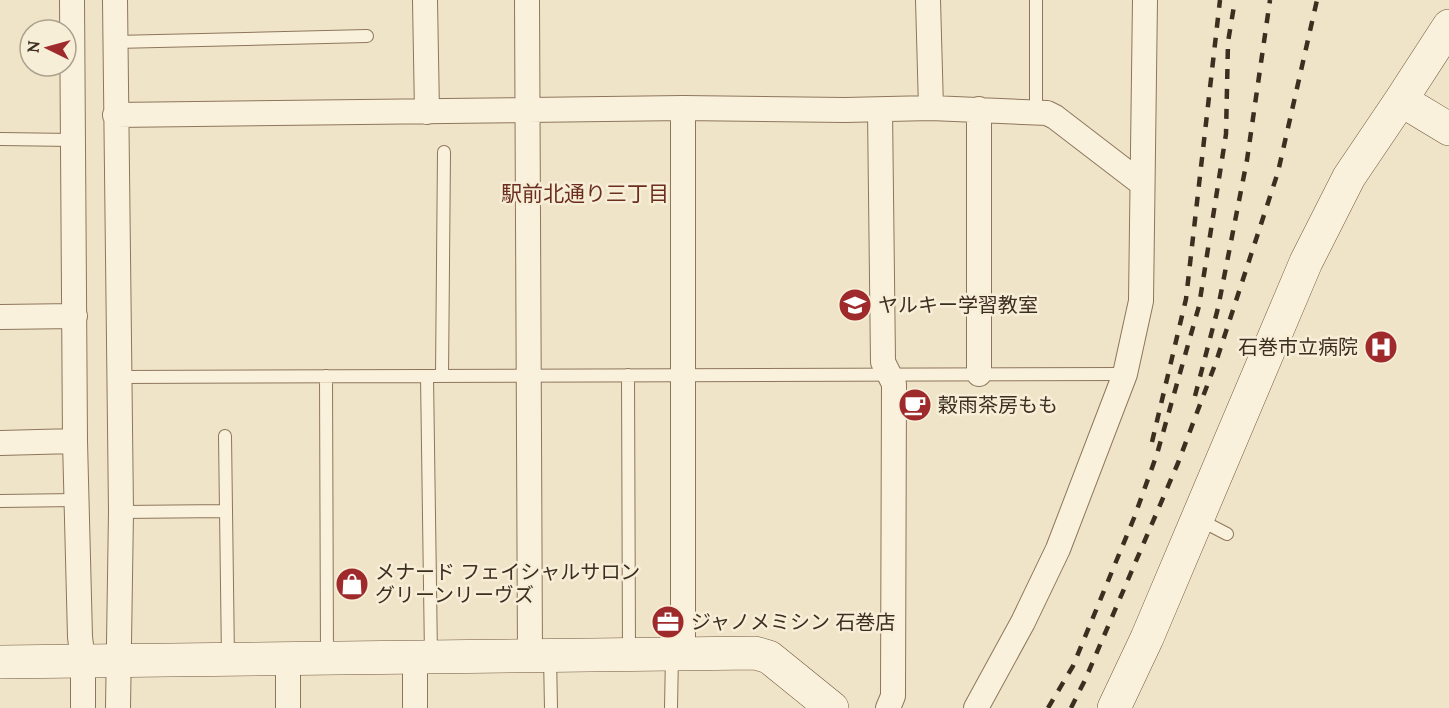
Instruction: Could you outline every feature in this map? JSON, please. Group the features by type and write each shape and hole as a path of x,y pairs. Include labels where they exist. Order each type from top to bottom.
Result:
{"street":[{"path":"72,0 75,441 83,708"},
{"path":"115,0 121,512 118,708"},
{"path":"425,0 427,112"},
{"path":"527,0 528,375 540,656"},
{"path":"928,0 931,108"},
{"path":"976,708 1023,622 1058,549 1125,374 1141,300 1145,0"},
{"path":"1114,708 1147,638 1325,221 1348,177 1449,26"},
{"path":"1401,100 1449,129"},
{"path":"115,115 683,108 880,110 931,108 1036,112 1047,113 1055,117 1141,183"},
{"path":"677,654 684,375 683,108"},
{"path":"979,109 979,374"},
{"path":"880,110 883,362 894,384 893,696 888,708"},
{"path":"0,317 75,316"},
{"path":"0,443 75,441"},
{"path":"0,662 756,653 769,657 832,708"},
{"path":"415,708 423,658"},
{"path":"288,659 288,708"}],"lane":[{"path":"1036,0 1036,112"},
{"path":"115,42 367,36"},
{"path":"0,140 73,140"},
{"path":"442,376 444,152"},
{"path":"118,377 1125,374"},
{"path":"628,375 629,655"},
{"path":"326,376 327,659"},
{"path":"423,658 427,376"},
{"path":"225,436 228,660"},
{"path":"0,501 76,501"},
{"path":"121,512 226,512"},
{"path":"1197,518 1227,534"},
{"path":"671,708 677,654"},
{"path":"540,656 550,708"}],"railway":[{"path":"1152,442 1186,299 1220,0"},
{"path":"1048,708 1073,666 1134,518 1157,454 1199,306 1226,134 1228,42 1235,0"},
{"path":"1195,396 1218,308 1247,160 1270,0"},
{"path":"1071,708 1178,463 1216,362 1278,172 1317,0"}],"place":[{"name":"ヤルキー学習教室","path":"855,305"},
{"name":"石巻市立病院","path":"1381,347"},
{"name":"穀雨茶房もも","path":"915,405"},
{"name":"メナード フェイシャルサロン グリーンリーヴズ","path":"352,584"},
{"name":"ジャノメミシン 石巻店","path":"668,622"}],"district":[{"name":"駅前北通り三丁目","path":"585,194"}]}
